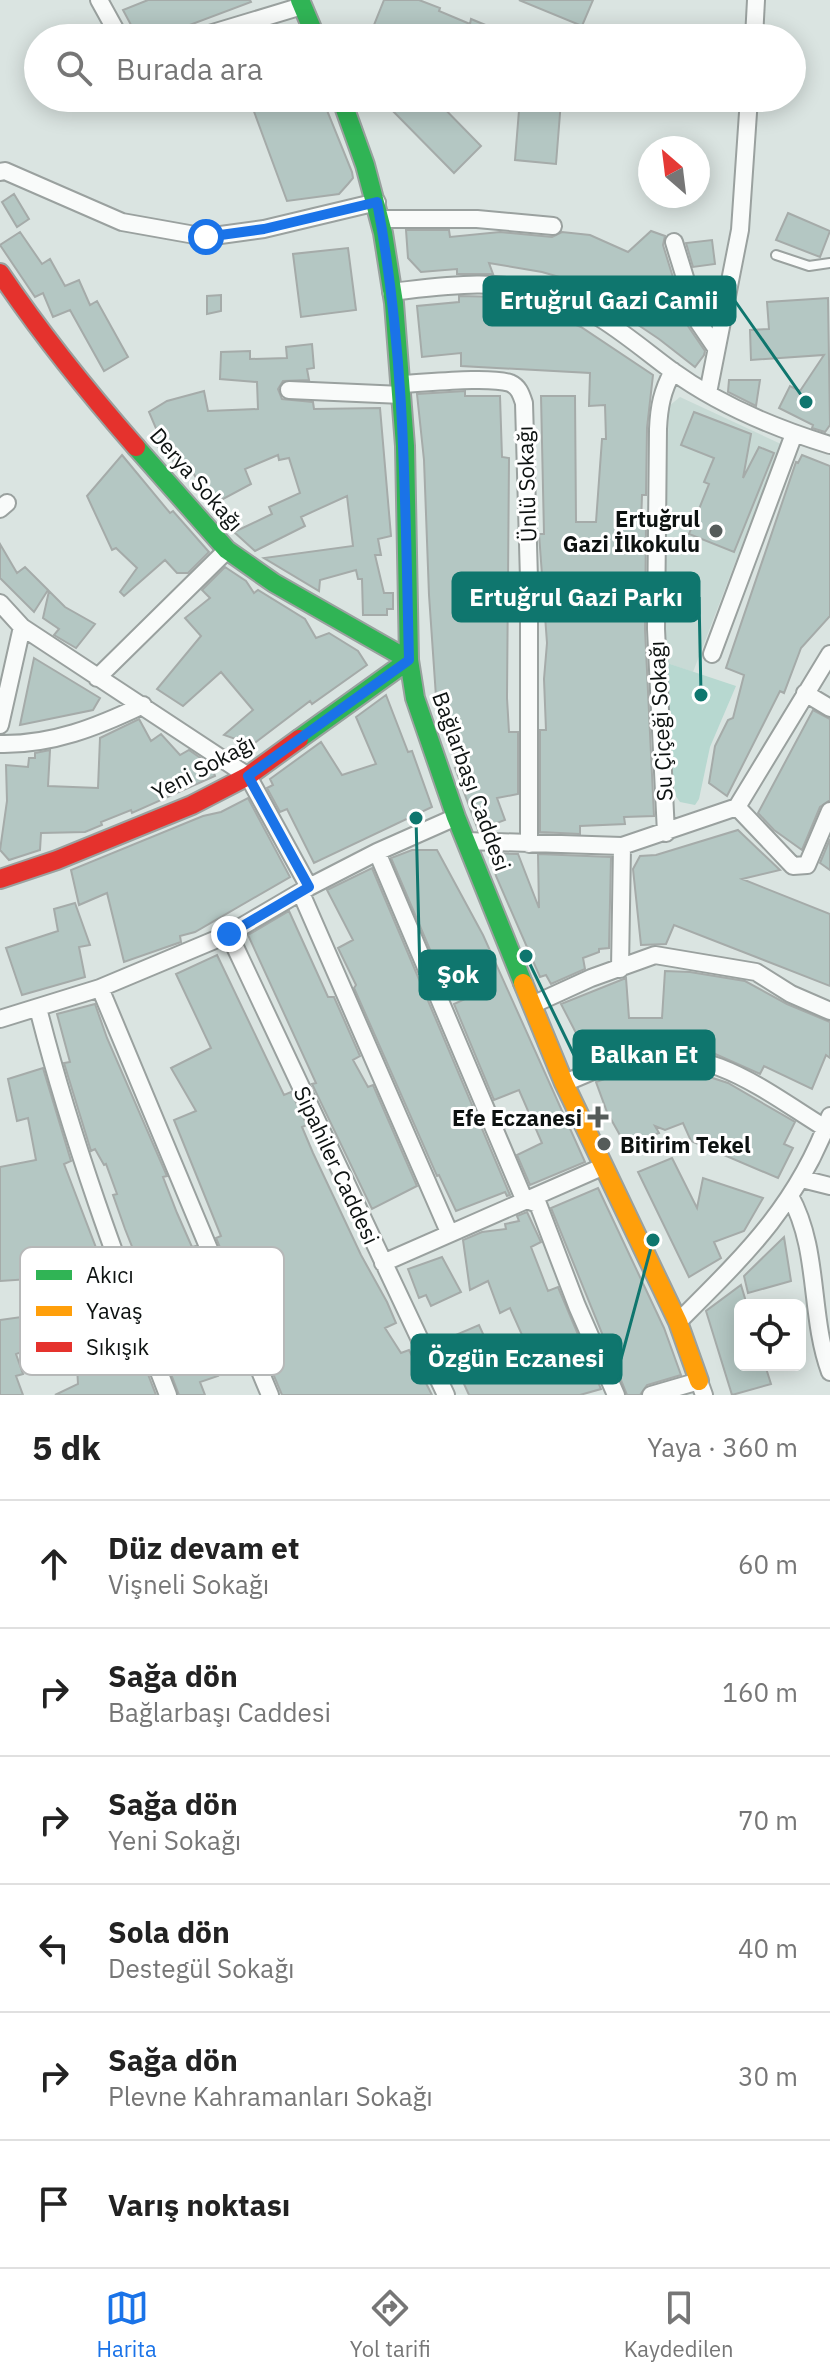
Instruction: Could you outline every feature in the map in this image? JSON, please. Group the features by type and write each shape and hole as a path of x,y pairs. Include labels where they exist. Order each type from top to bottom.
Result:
{"street":[{"path":"99,0 112,24"},
{"path":"755,24 756,0"},
{"path":"238,24 301,3 310,24"},
{"name":"Bağlarbaşı Caddesi","path":"347,112 364,156 378,210 391,292 402,389 409,660 415,698 456,817 564,1083 678,1322 701,1388"},
{"path":"708,393 740,230 748,112"},
{"path":"0,172 5,171 122,222 206,237 378,210 553,226"},
{"path":"674,242 699,323 716,348"},
{"name":"Derya Sokağı","path":"0,273 31,319 93,398 227,550 274,583 409,660"},
{"path":"391,292 485,283 548,294 603,319 673,371 732,408 794,434 830,445"},
{"name":"Su Çiçeği Sokağı","path":"666,833 656,629 658,429 661,396 673,371"},
{"name":"Ünlü Sokağı","path":"402,389 493,381 512,384 521,391 524,403 529,579 529,844"},
{"path":"289,390 402,389"},
{"path":"712,654 794,434"},
{"path":"97,678 227,550"},
{"path":"0,603 22,627 248,776 305,890 449,1232"},
{"path":"0,725 22,627"},
{"path":"466,841 622,846 737,807 830,654"},
{"name":"Yeni Sokağı","path":"0,879 57,860 192,805 248,776 409,660"},
{"path":"805,693 830,708"},
{"path":"0,744 63,738 100,726 143,705"},
{"path":"737,807 793,866 807,865 830,811"},
{"path":"0,1019 100,988 229,934 377,852 456,817"},
{"path":"620,969 622,846"},
{"path":"377,852 524,1199 538,1204 577,1306 616,1395"},
{"name":"Sipahiler Caddesi","path":"229,934 446,1395"},
{"path":"532,1005 580,982 655,955 756,972 791,994 830,1011"},
{"path":"100,988 208,1247"},
{"path":"38,1008 53,1065 114,1247"},
{"path":"564,1083 626,1060 658,1055 699,1060 728,1068 828,1122 802,1179 764,1232 678,1322"},
{"path":"383,1263 602,1167"},
{"path":"802,1179 830,1186"},
{"path":"790,1196 807,1235 830,1372"},
{"path":"160,1375 168,1395"},
{"path":"262,1375 270,1395"},
{"path":"651,1395 701,1388"}],"lane":[{"path":"776,255 809,266 830,263"}],"shaded area":[{"path":"680,397 781,444 693,672 661,661 669,406"}],"green space":[{"path":"661,661 736,686 710,747 695,805 680,802 675,795"}],"building":[{"path":"148,0 251,2 192,24 130,24 123,10"},
{"path":"384,0 419,0 470,24 374,24"},
{"path":"519,0 593,0 583,24"},
{"path":"254,112 328,112 353,178 339,194 287,201"},
{"path":"394,112 448,112 481,146 454,173"},
{"path":"519,112 560,112 556,164 515,160"},
{"path":"14,194 29,219 17,227 2,202"},
{"path":"788,213 830,231 820,257 776,240"},
{"path":"406,230 449,230 450,237 500,232 552,237 562,232 590,235 628,252 651,231 665,236 663,245 688,326 705,351 704,355 695,367 613,308 617,302 580,283 542,272 489,263 493,274 457,274 457,269 421,272 408,258"},
{"path":"20,232 42,264 50,259 65,286 79,280 90,305 97,301 128,357 104,371 70,310 53,317 43,293 35,297 0,245"},
{"path":"712,240 715,264 693,267 686,243"},
{"path":"348,248 356,310 301,317 293,254"},
{"path":"221,295 221,311 207,314 207,296"},
{"path":"459,296 502,297 543,309 581,327 653,375 647,428 646,495 642,495 641,524 646,524 645,629 654,816 624,817 625,824 580,826 580,834 540,832 540,730 546,730 544,679 547,643 539,534 544,534 541,396 575,396 576,522 596,522 602,439 606,439 605,405 589,406 590,373 461,366 461,353 422,357 417,306 459,302"},
{"path":"828,298 830,425 825,432 812,428 813,425 779,408 790,386 800,391 824,355 751,360 750,330 769,329 767,302"},
{"path":"312,344 314,368 307,369 309,380 283,381 278,389 282,399 313,402 314,409 380,408 391,536 378,539 381,555 375,555 384,593 393,593 393,609 387,609 387,615 363,615 362,579 358,579 356,570 320,580 319,591 264,558 353,546 347,496 301,517 305,526 255,551 234,532 272,514 269,507 300,493 289,458 279,460 278,455 245,469 251,484 212,505 188,464 178,470 165,446 160,449 151,437 158,433 149,412 167,401 204,391 208,411 258,409 257,382 220,379 221,352 250,351 250,359 287,358 286,347"},
{"path":"729,380 760,380 756,406 728,392"},
{"path":"465,391 465,396 500,396 502,457 509,458 507,698 509,732 518,732 518,794 497,798 505,820 478,830 455,768 460,767 437,711 424,460 417,394"},
{"path":"694,412 751,434 743,478 759,447 774,453 734,552 689,534 709,484 704,482 714,458 681,445"},
{"path":"122,455 170,513 173,511 209,552 188,573 177,573 165,560 124,596 120,592 137,568 116,548 112,550 87,496"},
{"path":"802,455 830,466 830,616 801,648 784,693 780,691 727,796 709,783 715,746 728,720 733,718 744,675 726,668 796,462"},
{"path":"0,544 17,573 25,567 48,590 34,612 0,578"},
{"path":"225,567 246,581 254,593 258,590 305,619 316,638 329,633 358,651 367,665 312,704 310,701 252,745 224,735 253,710 221,672 183,706 157,689 201,636 185,618 210,598 202,590"},
{"path":"49,591 65,607 95,624 76,648 54,635 59,629 43,618"},
{"path":"34,658 100,698 93,710 20,725"},
{"path":"386,695 408,752 412,751 432,807 314,863 287,809 280,812 267,788 273,785 270,779 321,742 342,775 376,764 356,717"},
{"path":"813,710 830,719 830,800 820,807 802,850 774,830 758,813"},
{"path":"139,719 151,741 161,734 180,755 189,750 212,766 215,776 132,813 131,810 101,822 102,825 85,832 41,833 40,850 9,860 0,850 7,801 6,765 28,767 29,758 35,758 35,753 50,750 48,786 98,788 100,738"},
{"path":"248,798 290,877 195,932 180,936 181,942 124,962 107,893 79,905 71,870 203,816 221,812"},
{"path":"738,830 780,870 742,879 830,914 830,986 674,925 666,944 641,945 633,869 640,856 656,855"},
{"path":"830,839 830,870 820,863"},
{"path":"412,850 437,850 483,935 585,1162 530,1185 517,1155 542,1143 519,1090 494,1100 454,1004 465,999 453,973 442,978 391,858"},
{"path":"490,853 518,854 539,908 538,854 611,857 609,948 599,949 599,952 583,958 585,969 551,984 546,975 540,977 496,876"},
{"path":"372,868 510,1195 507,1196 505,1192 456,1211 437,1176 354,988 356,985 338,948 353,940 327,890"},
{"path":"75,903 90,945 79,947 85,977 22,995 6,948 58,931 54,909"},
{"path":"289,911 328,997 334,997 360,1056 353,1060 368,1087 373,1085 417,1186 372,1209 312,1084 316,1083 248,935"},
{"path":"217,955 284,1095 291,1092 307,1125 302,1127 313,1153 387,1302 396,1323 385,1328 401,1353 409,1350 432,1395 282,1395 274,1375 284,1375 284,1247 220,1247 216,1238 221,1236 174,1120 196,1111 171,1068 211,1048 176,974"},
{"path":"665,971 745,981 787,1004 830,1022 830,1058 826,1055 812,1089 764,1066 760,1074 713,1053 685,1047 657,1045 627,1048 590,1060 561,1004 626,978 629,1018 662,1018"},
{"path":"95,1004 167,1176 163,1177 192,1247 132,1247 113,1195 117,1194 106,1164 95,1149 91,1151 64,1063 70,1062 57,1014"},
{"path":"43,1068 71,1161 64,1164 96,1247 20,1247 20,1280 0,1281 0,1167 36,1160 28,1118 17,1121 8,1079"},
{"path":"682,1068 728,1083 795,1122 784,1144 793,1148 778,1178 691,1141 683,1123 665,1130 655,1126 659,1133 626,1146 607,1112 596,1082 630,1070"},
{"path":"672,1158 697,1208 703,1178 763,1198 744,1231 714,1242 721,1258 689,1277 638,1172"},
{"path":"598,1188 664,1328 681,1375 647,1385 640,1395 627,1395 551,1208"},
{"path":"527,1212 541,1242 531,1247 548,1291 558,1287 601,1389 580,1395 469,1395 444,1340 479,1325 498,1367 531,1355 510,1308 500,1313 488,1281 470,1290 463,1240 482,1232 506,1229 505,1224 519,1221 517,1216"},
{"path":"784,1237 791,1281 748,1293 744,1276"},
{"path":"442,1257 461,1292 431,1306 426,1295 419,1298 408,1269"},
{"path":"741,1285 745,1299 734,1299 734,1371 767,1371 771,1384 732,1395 706,1311"},
{"path":"20,1317 20,1353 16,1354 20,1375 16,1376 23,1395 0,1395 0,1320"},
{"path":"77,1375 148,1375 156,1395 55,1395 78,1384"},
{"path":"171,1375 218,1375 200,1382 205,1395 179,1395"}],"traffic: fast":[{"path":"300,0 310,24"},
{"path":"346,112 365,165 383,233 394,303 405,446 409,660 415,698 456,817 523,983"},
{"path":"136,447 227,550 274,583 409,660 299,739"}],"traffic: slow":[{"path":"523,983 564,1083 678,1322 699,1381"}],"traffic: jam":[{"path":"0,273 65,362 136,447"},
{"path":"0,879 57,860 192,805 248,776 299,739"}],"place":[{"name":"Ertuğrul Gazi Camii","path":"806,402"},
{"name":"Ertuğrul Gazi İlkokulu","path":"716,531"},
{"name":"Ertuğrul Gazi Parkı","path":"701,695"},
{"name":"Şok","path":"416,818"},
{"name":"Balkan Et","path":"526,956"},
{"name":"Efe Eczanesi","path":"598,1117"},
{"name":"Bitirim Tekel","path":"604,1144"},
{"name":"Özgün Eczanesi","path":"653,1240"}],"route":[{"path":"206,237 264,229 377,202 402,384 409,660 248,776 309,887 229,934"}]}
